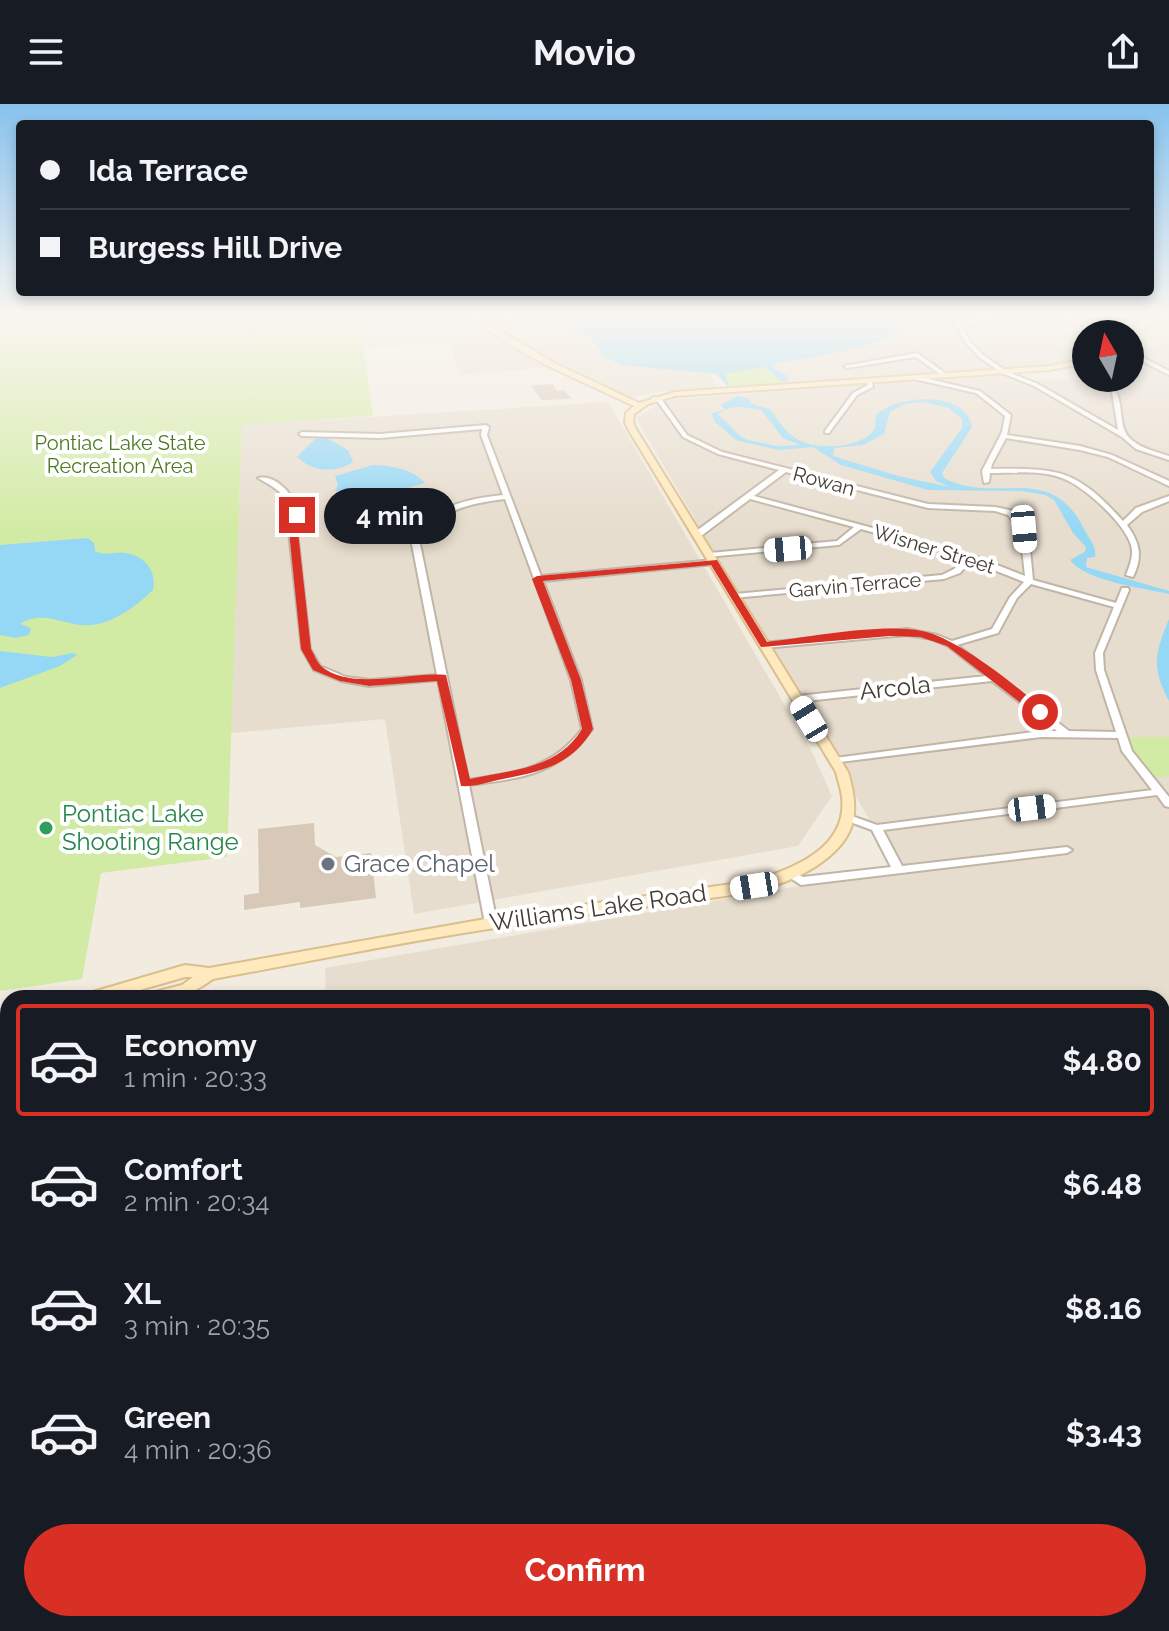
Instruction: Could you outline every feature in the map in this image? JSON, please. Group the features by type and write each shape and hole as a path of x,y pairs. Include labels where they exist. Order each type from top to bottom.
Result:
{"main road":[{"path":"592,386 638,405"},
{"path":"791,386 675,394 654,399 638,405 630,413 630,425 835,761 850,790 849,818"},
{"name":"Williams Lake Road","path":"123,990 185,971 209,974 491,923 743,888 792,875 820,859 839,840 849,818"},
{"name":"Williams Lake Road","path":"183,990 209,974"}],"street":[{"path":"827,432 855,394 870,386"},
{"path":"960,386 988,397 1008,415 1008,431 985,471 986,482"},
{"path":"1038,386 1124,436 1132,444 1169,458"},
{"path":"1115,392 1124,436"},
{"name":"Rowan","path":"654,399 660,401 685,436 700,446 928,506 1004,510 1015,516 1024,529 1029,581"},
{"path":"302,434 380,436 486,427 484,435 576,680 587,729 580,741 562,758 544,767 465,783"},
{"path":"1004,436 1110,456 1169,484"},
{"path":"698,534 784,470"},
{"path":"985,471 1036,471 1072,477 1093,490 1133,537 1139,553 1130,575"},
{"path":"261,478 273,481 280,488 292,502 297,515 293,532 306,649 317,668 344,679 369,683 442,677"},
{"name":"Wisner Street","path":"748,496 969,558 1029,581 1119,606"},
{"path":"491,923 415,539 423,526 439,514 481,500 508,497"},
{"path":"1123,525 1139,510 1169,498"},
{"path":"537,579 839,543 859,527"},
{"name":"Garvin Terrace","path":"735,596 944,577 957,571 969,558"},
{"path":"951,644 995,631 1014,597 1029,581"},
{"path":"1125,590 1099,653 1100,670 1127,751 1169,804"},
{"path":"764,645 907,632 934,637 951,644 1066,734"},
{"name":"Arcola","path":"797,699 994,678"},
{"path":"835,761 993,739 1066,734 1120,735"},
{"path":"849,818 876,828 1157,792"},
{"path":"876,828 898,869"},
{"path":"792,875 801,881 1067,850"}],"shaded area":[{"path":"604,386 718,388 658,392 629,398"},
{"path":"787,386 1072,386 1072,392 1144,392 1144,386 1169,386 1169,990 326,990 325,968 898,869 636,418 665,400 791,390"},
{"path":"608,402 811,750 832,796 798,846 414,914 385,719 231,733 242,425"}],"green space":[{"name":"Pontiac Lake State Recreation Area","path":"0,386 369,386 373,416 242,425 227,857 101,873 82,979 0,990"},
{"path":"727,386 783,386 729,389"},
{"path":"1126,737 1169,737 1169,776 1149,778 1127,751"}],"water":[{"path":"737,396 749,398 751,404 770,409 795,438 814,445 838,446 868,436 875,429 876,415 886,408 914,400 945,401 967,415 972,427 942,473 944,478 964,485 1039,490 1055,496 1070,508 1094,546 1095,557 1087,558 1086,567 1169,591 1169,594 1115,583 1077,567 1070,560 1085,552 1086,547 1073,533 1054,500 1045,495 1022,491 928,490 841,465 813,447 778,450 736,440 715,422 711,413 725,410 721,405","holes":["923,402 949,408 962,419 962,428 930,472 936,481 950,487 898,476 833,456 834,448 863,445 884,434 890,412 905,404","729,408 761,410 783,438 800,445 776,446 740,436 718,414"]},
{"path":"323,436 348,450 353,462 324,470 310,466 297,457 317,437"},
{"path":"373,465 402,469 415,474 425,483 373,499 389,508 381,518 396,521 398,514 404,512 408,519 394,527 376,530 343,524 343,516 362,500 356,495 335,491 338,485 335,476"},
{"path":"88,538 94,543 95,551 103,554 126,553 144,561 153,577 153,590 127,611 107,621 85,625 34,618 20,624 31,628 29,635 16,638 0,635 0,545"},
{"path":"1169,619 1169,701 1159,679 1157,660"},
{"path":"0,651 52,657 77,655 60,666 0,688"}],"building":[{"path":"531,386 554,386 557,391 564,390 572,399 542,400"},
{"name":"Grace Chapel","path":"314,823 315,845 336,857 371,853 376,898 300,908 300,902 244,910 244,895 259,893 258,829"}],"place":[{"name":"Pontiac Lake Shooting Range","path":"46,828"},
{"name":"Grace Chapel","path":"328,864"}],"route":[{"path":"297,515 293,532 299,564 306,649 317,668 344,679 369,683 442,677 465,783 544,767 562,758 580,741 587,729 576,680 537,579 714,562 764,645 907,632 934,637 951,644 1040,712"}]}
